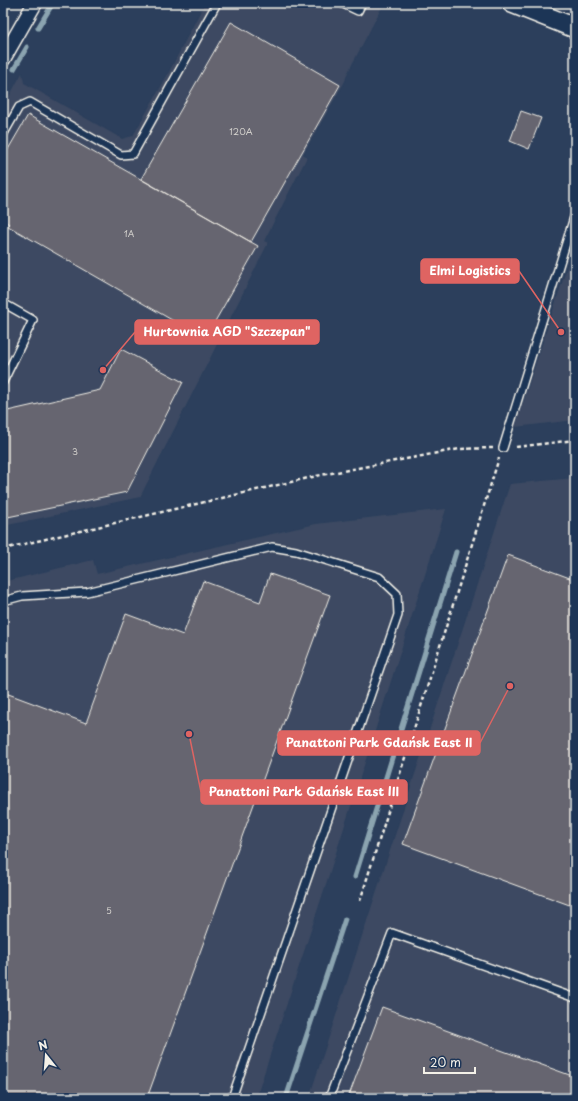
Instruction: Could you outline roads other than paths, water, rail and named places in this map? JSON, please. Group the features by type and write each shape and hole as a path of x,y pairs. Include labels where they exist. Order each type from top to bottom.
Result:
{"main road":[{"path":"512,3 575,28"}],"street":[{"path":"3,59 36,3"}],"lane":[{"path":"3,134 19,107 30,102 121,155 133,154 217,3"},
{"path":"341,3 358,11 362,3"},
{"path":"503,448 575,214"},
{"path":"3,303 33,320 3,382"},
{"path":"3,601 22,596 87,592 272,547 296,551 379,576 397,594 398,615 232,1098"},
{"path":"329,1098 392,933 575,998"}],"waterway":[{"path":"38,28 53,3"},
{"path":"14,69 27,47"},
{"path":"355,877 456,552"},
{"path":"286,1098 345,919"}],"place":[{"name":"Elmi Logistics","path":"561,332"},
{"name":"Hurtownia AGD \"Szczepan\"","path":"103,370"},
{"name":"Panattoni Park Gdańsk East II","path":"510,686"},
{"name":"Panattoni Park Gdańsk East III","path":"189,734"}]}
